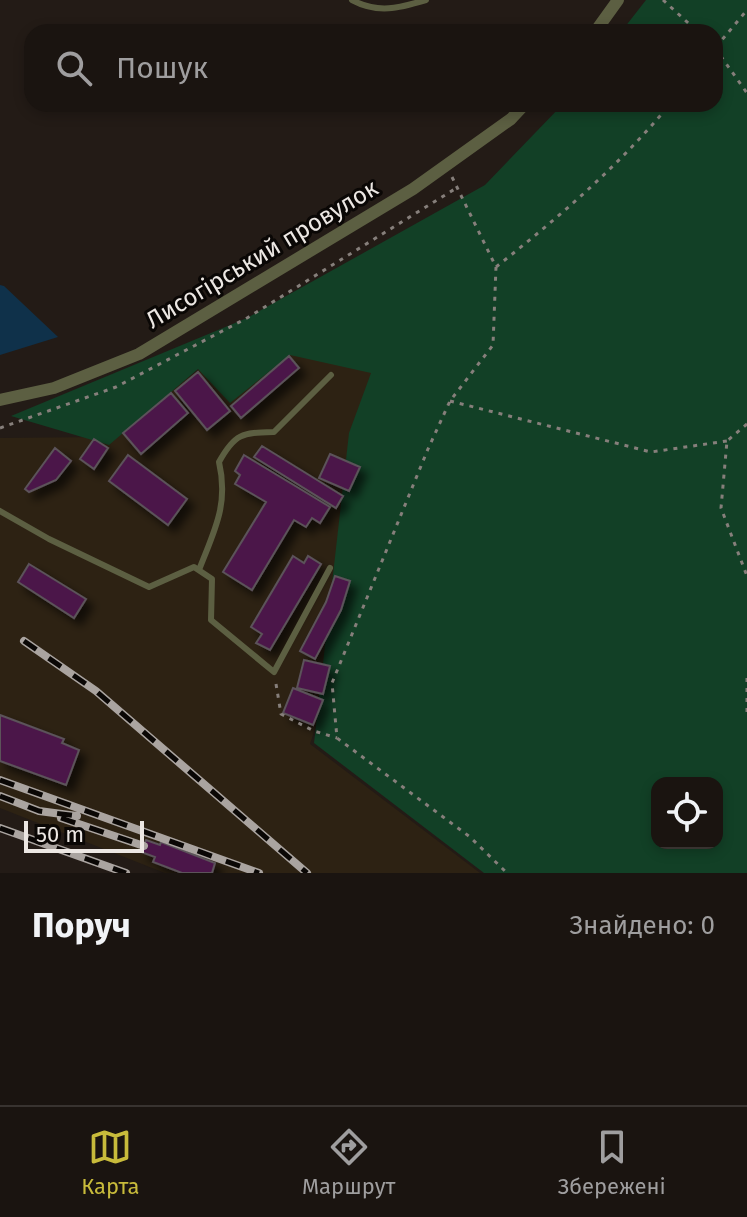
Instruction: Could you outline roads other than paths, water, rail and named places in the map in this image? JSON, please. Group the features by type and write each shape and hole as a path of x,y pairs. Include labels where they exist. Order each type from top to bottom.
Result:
{"street":[{"path":"601,24 618,0"},
{"name":"Лисогірський провулок","path":"0,400 54,388 139,354 413,189 518,112"}],"lane":[{"path":"352,0 364,7 385,9 426,0"},
{"path":"608,14 609,0"},
{"path":"199,570 220,515 225,486 219,462 230,442 246,433 274,432 331,375"},
{"path":"0,511 49,539 149,587 194,567 212,579 211,620 274,672 330,568"}],"water":[{"path":"0,285 4,286 58,337 0,355"}],"railway":[{"path":"24,641 96,691 307,873"},
{"path":"0,780 259,873"},
{"path":"0,796 39,811 77,816"},
{"path":"61,818 144,846"},
{"path":"0,828 126,873"}]}
